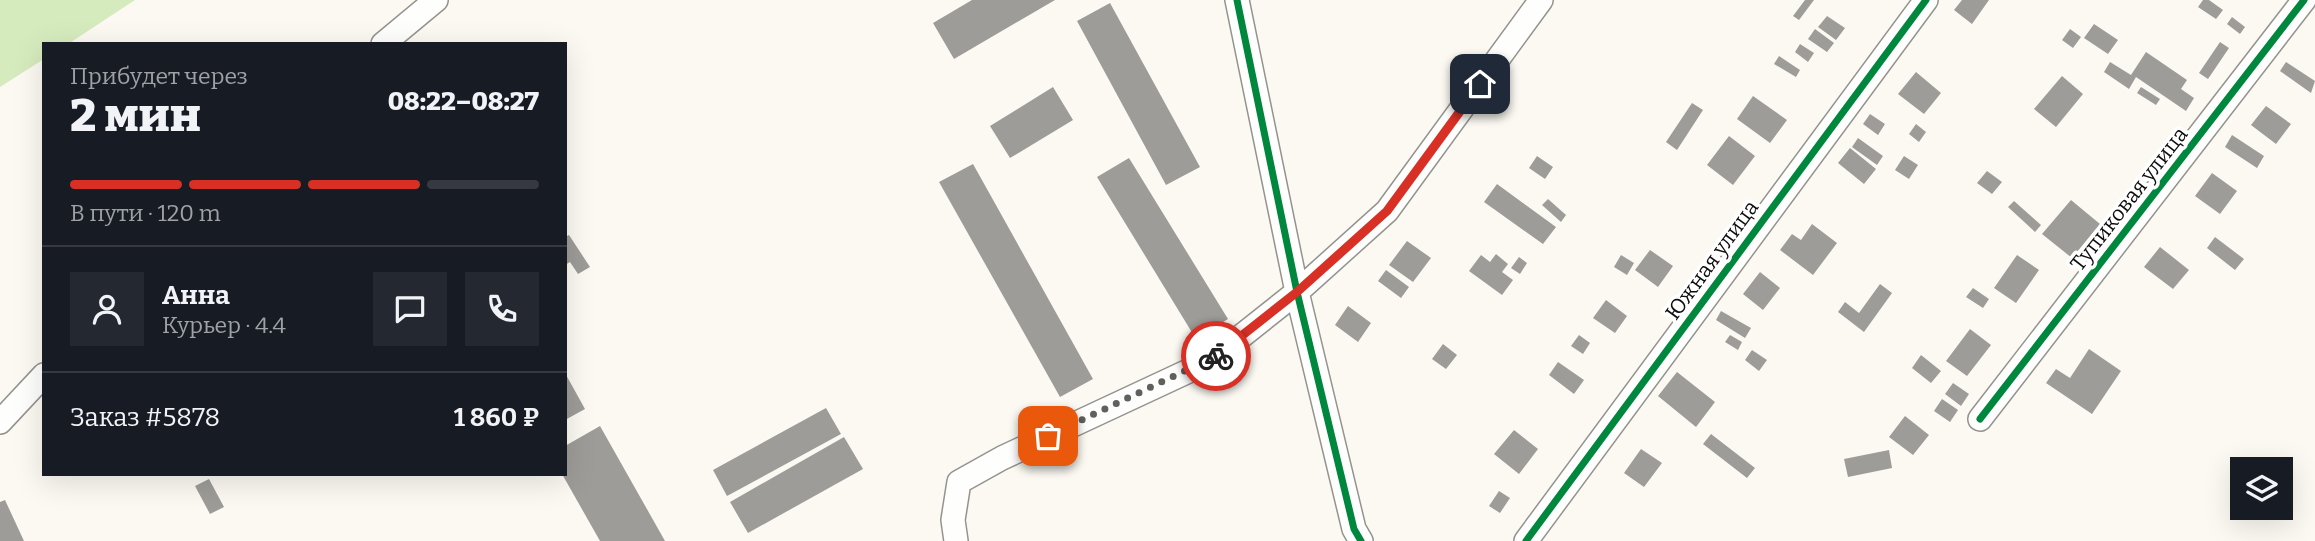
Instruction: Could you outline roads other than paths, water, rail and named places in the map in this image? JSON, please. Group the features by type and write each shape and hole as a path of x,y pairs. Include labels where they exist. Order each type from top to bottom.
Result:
{"street":[{"path":"385,42 436,0"},
{"path":"1237,0 1297,292 1354,529 1361,541"},
{"path":"956,541 953,520 959,482 1002,458 1210,360 1297,292 1387,211 1541,0"},
{"name":"Южная улица","path":"1526,541 1926,0"},
{"name":"Тупиковая улица","path":"1980,419 2304,0"},
{"path":"0,422 42,377"}]}
